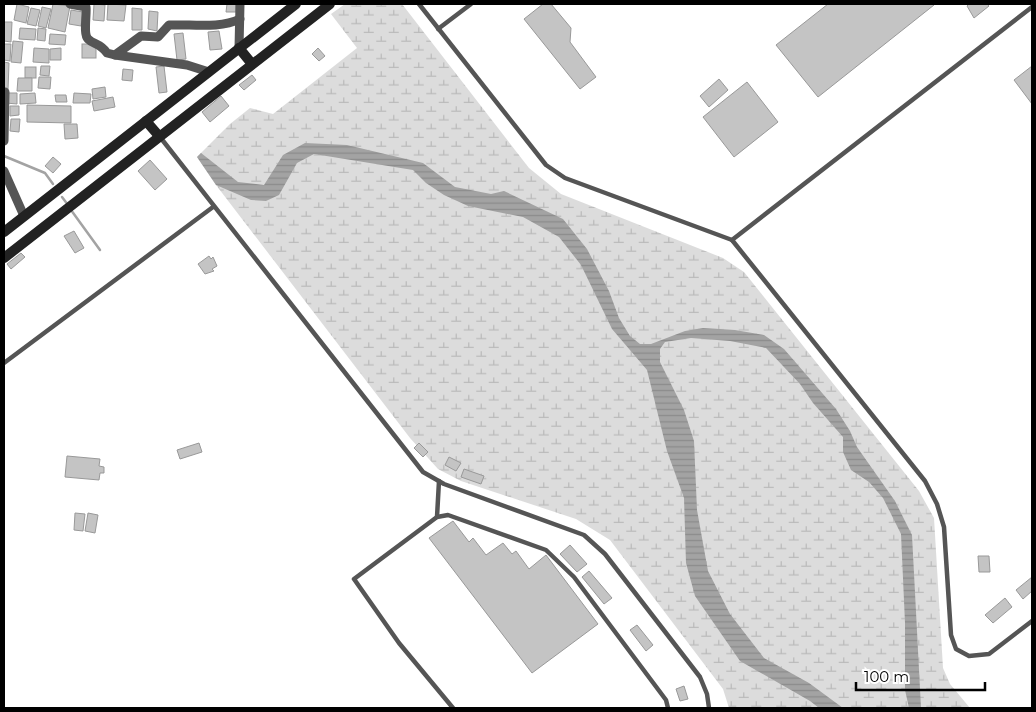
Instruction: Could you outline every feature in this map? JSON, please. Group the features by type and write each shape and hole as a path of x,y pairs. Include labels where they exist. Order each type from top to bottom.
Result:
{"street":[{"path":"70,4 86,7 86,36 89,40 102,46 107,53 186,65 209,72"},
{"path":"240,4 239,48 252,64"},
{"path":"4,232 296,4"},
{"path":"4,258 330,4"},
{"path":"115,55 140,36 158,37 169,25 215,25 240,19"},
{"path":"4,141 5,92"},
{"path":"146,120 159,136"},
{"path":"4,171 24,216"}],"lane":[{"path":"419,4 546,165 565,178 732,240 924,481 938,504 944,527 951,635 956,649 969,656 989,654 1032,621"},
{"path":"438,29 471,4"},
{"path":"732,240 1032,7"},
{"path":"159,136 423,472 439,481 584,535 605,554 700,677 710,708"},
{"path":"4,363 213,207"},
{"path":"437,517 439,481"},
{"path":"453,708 399,643 354,579 437,517 448,515 546,550 574,577 666,700 668,708"}],"green space":[{"path":"345,4 402,4 529,168 561,194 723,258 744,272 919,491 934,518 943,668 950,684 970,708 729,708 723,689 610,540 576,519 461,481 438,469 410,438 216,185 197,157 230,124 250,108 273,114 357,48 331,14"}],"shaded area":[{"path":"305,143 347,145 423,163 455,187 491,194 504,191 563,219 587,249 609,291 619,318 630,336 640,344 651,344 685,331 703,328 735,330 764,335 784,349 836,409 850,431 857,447 895,501 912,535 921,708 909,708 905,690 905,623 901,534 883,498 869,482 851,470 843,452 843,437 813,403 800,384 766,348 730,341 691,338 665,342 660,349 660,362 684,410 694,441 697,510 708,571 730,614 764,658 809,683 843,708 819,708 740,661 695,596 686,563 684,498 667,451 647,370 612,329 581,265 559,237 523,217 468,206 444,195 426,183 413,170 314,154 297,163 279,195 266,201 251,200 216,185 197,157 201,153 238,182 264,185 283,155"}],"building":[{"path":"17,4 29,7 26,23 14,20"},
{"path":"53,4 70,6 65,32 48,28"},
{"path":"94,4 105,5 104,21 93,20"},
{"path":"108,4 126,5 124,21 107,20"},
{"path":"227,4 236,4 236,12 226,12"},
{"path":"543,4 551,4 571,28 570,42 596,77 580,89 524,19"},
{"path":"828,4 934,5 818,97 776,45"},
{"path":"969,4 987,4 989,6 974,18 967,6"},
{"path":"42,7 51,9 46,28 38,26"},
{"path":"31,8 40,10 36,26 27,24"},
{"path":"132,8 142,9 142,30 132,30"},
{"path":"71,10 83,12 81,26 69,24"},
{"path":"149,11 158,12 157,31 148,29"},
{"path":"4,22 12,22 11,42 4,41"},
{"path":"20,28 36,29 35,40 19,39"},
{"path":"38,28 46,29 45,41 37,40"},
{"path":"219,31 222,49 210,50 208,32"},
{"path":"183,33 186,59 177,60 174,34"},
{"path":"50,34 66,35 65,45 49,44"},
{"path":"13,41 23,42 21,63 11,62"},
{"path":"4,44 11,44 10,61 4,60"},
{"path":"82,44 96,44 96,58 82,58"},
{"path":"34,48 49,49 49,63 33,62"},
{"path":"61,48 61,60 50,60 50,49"},
{"path":"318,48 325,56 319,61 312,54"},
{"path":"4,62 9,63 8,90 4,90"},
{"path":"41,66 50,66 49,76 40,75"},
{"path":"164,66 167,92 159,93 156,67"},
{"path":"1032,66 1032,104 1014,80"},
{"path":"25,67 36,67 36,78 25,78"},
{"path":"123,69 133,70 132,81 122,80"},
{"path":"252,75 256,80 244,90 239,85"},
{"path":"39,77 51,77 50,89 38,88"},
{"path":"18,78 32,78 32,91 17,91"},
{"path":"719,79 728,90 709,107 700,96"},
{"path":"747,82 778,122 734,157 703,117"},
{"path":"105,87 106,97 93,99 92,89"},
{"path":"7,93 17,93 17,104 6,103"},
{"path":"35,93 36,103 20,104 20,94"},
{"path":"74,93 91,94 90,103 73,103"},
{"path":"55,95 66,95 67,102 56,102"},
{"path":"221,96 229,106 210,122 202,112"},
{"path":"113,97 115,107 94,111 92,101"},
{"path":"27,105 71,106 71,123 27,122"},
{"path":"10,106 19,106 19,115 10,116"},
{"path":"11,119 20,119 19,132 10,131"},
{"path":"64,124 77,124 78,138 65,139"},
{"path":"53,157 61,164 53,173 45,166"},
{"path":"150,160 167,179 155,190 138,171"},
{"path":"74,231 84,248 75,253 64,236"},
{"path":"21,253 25,257 11,269 7,264"},
{"path":"209,256 211,259 213,257 217,266 212,269 214,271 205,274 198,264"},
{"path":"199,443 202,452 180,459 177,450"},
{"path":"419,443 428,452 423,457 414,448"},
{"path":"67,456 100,459 99,466 104,467 104,473 100,473 99,480 65,477"},
{"path":"449,457 461,463 456,471 445,465"},
{"path":"464,469 484,476 481,484 461,477"},
{"path":"75,513 85,514 83,531 74,530"},
{"path":"88,513 98,515 95,533 85,531"},
{"path":"453,521 469,542 473,538 486,555 503,543 512,554 516,551 529,569 546,555 598,624 532,673 429,538"},
{"path":"570,545 587,564 577,572 560,554"},
{"path":"978,556 989,556 990,572 979,572"},
{"path":"589,571 612,598 604,604 582,577"},
{"path":"1032,577 1032,591 1023,599 1016,590"},
{"path":"1005,598 1012,607 993,623 985,615"},
{"path":"637,625 653,645 646,651 630,630"},
{"path":"684,686 688,699 680,701 676,689"}],"waterway":[{"path":"4,156 45,173 53,184"},
{"path":"62,197 68,205"},
{"path":"71,210 100,250"}]}
